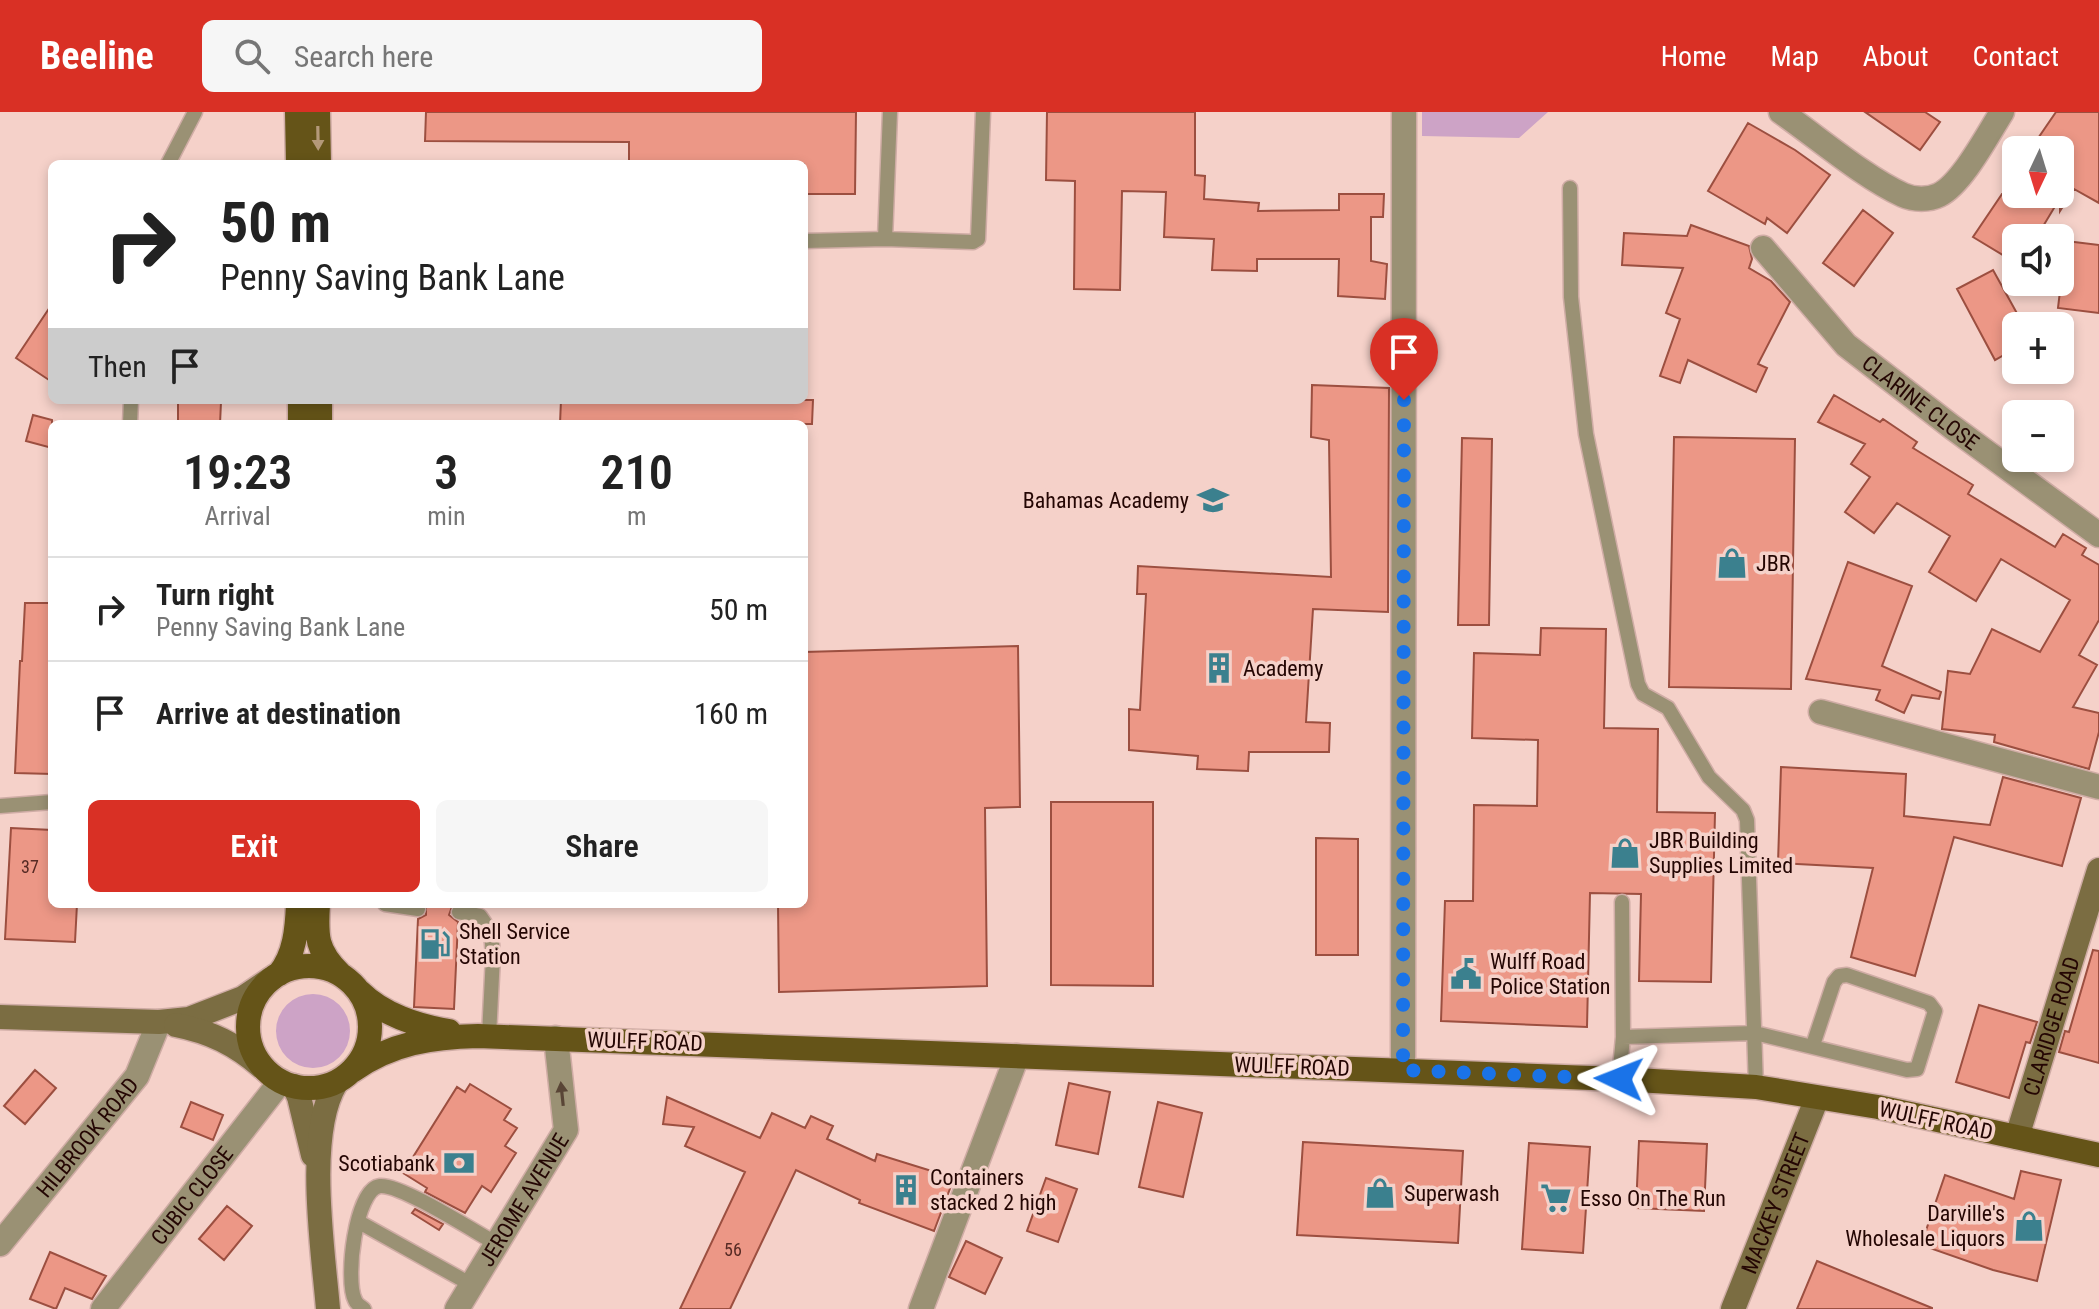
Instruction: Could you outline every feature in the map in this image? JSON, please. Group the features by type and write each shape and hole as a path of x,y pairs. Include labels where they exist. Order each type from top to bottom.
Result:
{"main road":[{"path":"297,112 298,160"},
{"path":"318,112 319,160"},
{"name":"CLARIDGE ROAD","path":"2017,1137 2099,870"},
{"path":"297,908 289,961 258,994 250,1011 248,1031 253,1050 299,1097 319,1181"},
{"path":"318,908 321,952 362,997 370,1015 370,1035 364,1055 327,1097 325,1108 319,1181 328,1309"},
{"path":"0,1017 159,1022 189,1019 217,1010 243,998 275,977 304,966 318,967 346,978"},
{"name":"WULFF ROAD","path":"346,978 373,1005 407,1020 442,1030 484,1036"},
{"path":"159,1022 204,1031 225,1039 279,1078 322,1087 344,1077"},
{"name":"WULFF ROAD","path":"344,1077 370,1058 395,1047 422,1040 484,1036 1619,1079 1756,1087 1878,1107 2099,1155"},
{"name":"MACKEY STREET","path":"1733,1309 1817,1098"}],"street":[{"path":"1403,1070 1404,112"},
{"path":"1781,112 1905,197 1922,199 1940,195 1957,180 2002,112"},
{"name":"CLARINE CLOSE","path":"1763,248 1846,345 2099,535"},
{"path":"1821,712 2099,787"},
{"name":"HILBROOK ROAD","path":"0,1244 137,1076 159,1022"},
{"name":"JEROME AVENUE","path":"457,1309 566,1130 556,1038"},
{"path":"921,1309 1017,1056"},
{"name":"CUBIC CLOSE","path":"103,1309 279,1078"}],"lane":[{"path":"170,160 195,112"},
{"path":"885,239 890,112"},
{"path":"808,241 885,239 973,242 978,239 983,112"},
{"path":"1570,188 1571,297 1586,434 1638,684 1643,694 1668,708 1709,777 1743,810 1747,820 1756,1087"},
{"path":"0,806 48,802"},
{"path":"1619,1079 1623,1037 1622,902"},
{"path":"411,908 418,909"},
{"path":"459,912 480,916 491,932 493,956 484,1036"},
{"path":"1623,1037 1755,1033 1907,1070 1917,1069 1935,1011 1929,1003 1847,975 1839,976 1834,982 1813,1045"},
{"path":"364,1309 355,1302 351,1287 352,1247 364,1199 372,1189 381,1186 400,1190 497,1244"},
{"path":"359,1222 472,1285"}],"shaded area":[{"path":"1422,112 1548,112 1519,138 1422,136"},
{"path":"313,994 327,997 339,1005 347,1017 350,1031 347,1045 339,1057 327,1065 313,1068 299,1065 287,1057 279,1045 276,1031 279,1017 287,1005 299,997"}],"building":[{"path":"426,112 856,112 855,194 808,194 808,160 629,160 629,142 425,141"},
{"path":"1047,112 1195,112 1195,175 1205,176 1204,199 1259,203 1258,211 1339,210 1339,194 1384,194 1383,217 1371,217 1371,261 1387,264 1385,299 1338,296 1339,259 1257,259 1257,271 1212,270 1214,239 1164,237 1166,192 1122,191 1120,290 1074,289 1075,181 1046,180"},
{"path":"1865,112 1925,112 1940,122 1920,150"},
{"path":"2056,112 2099,112 2099,203 2074,189 2074,136 2040,136"},
{"path":"1748,123 1830,175 1787,233 1767,218 1765,224 1708,191"},
{"path":"2002,194 2002,208 2054,208 2044,224 2002,224 2002,255 1973,237"},
{"path":"1863,210 1893,233 1854,286 1823,263"},
{"path":"1691,225 1749,246 1752,259 1749,268 1771,281 1790,302 1758,364 1767,368 1756,392 1688,360 1680,383 1660,376 1680,319 1666,313 1683,268 1622,265 1624,233 1687,236"},
{"path":"2074,242 2099,245 2099,313 2058,308 2059,296 2074,296"},
{"path":"1993,270 2002,286 2002,296 2007,296 2016,312 2002,312 2002,356 1995,360 1957,289"},
{"path":"48,310 48,379 16,358"},
{"path":"1312,385 1389,388 1388,612 1313,609 1306,722 1330,723 1329,752 1249,752 1248,771 1197,769 1198,756 1129,750 1129,709 1140,710 1146,594 1137,594 1138,566 1331,577 1329,440 1311,437"},
{"path":"1834,395 1880,422 1883,419 1917,442 1913,448 1973,485 1968,494 2055,547 2063,534 2086,548 2082,555 2099,565 2099,620 2079,655 2097,665 2073,707 2099,713 2099,732 2089,769 1994,742 1995,735 1942,729 1948,671 1970,674 1992,629 2040,652 2070,600 2001,559 1976,601 1929,572 1950,536 1897,503 1874,533 1845,512 1870,477 1851,464 1865,444 1818,422"},
{"path":"808,400 813,400 812,424 808,424 808,420 560,420 561,404 808,404"},
{"path":"178,404 221,404 220,420 178,420"},
{"path":"33,415 52,420 48,420 48,447 26,441"},
{"name":"JBR","path":"1674,437 1795,439 1791,689 1669,687"},
{"path":"1462,438 1492,439 1489,625 1458,625"},
{"path":"1848,562 1912,586 1882,666 1941,692 1939,699 1912,695 1904,713 1876,700 1880,690 1806,679"},
{"path":"25,603 48,603 48,774 15,773"},
{"name":"JBR Building Supplies Limited","path":"1541,628 1606,629 1604,728 1658,729 1657,812 1715,813 1711,982 1639,981 1641,894 1590,893 1587,1027 1441,1021 1445,901 1473,901 1474,805 1537,806 1538,740 1472,738 1474,653 1540,655"},
{"path":"1018,646 1020,807 985,808 987,986 779,992 778,908 808,908 808,652"},
{"path":"1781,767 1906,774 1904,816 1990,825 2003,777 2081,798 2062,866 1954,837 1915,976 1851,957 1873,868 1778,863"},
{"path":"1051,802 1153,802 1153,986 1051,985"},
{"path":"11,828 48,830 48,908 77,908 75,942 5,939"},
{"path":"1316,838 1358,839 1358,955 1316,955"},
{"path":"426,908 452,908 449,915 458,922 454,1009 414,1007 418,919 426,915"},
{"path":"2093,950 2099,951 2099,1063 2059,1052 2065,1031 2069,1032"},
{"path":"1979,1005 2037,1022 2030,1043 2026,1042 2009,1098 1956,1082"},
{"path":"35,1070 56,1088 25,1124 4,1106"},
{"path":"1069,1083 1110,1092 1098,1154 1056,1145"},
{"name":"Scotiabank","path":"470,1084 511,1109 504,1120 517,1128 505,1146 516,1153 491,1192 482,1186 465,1213 425,1192 427,1188 403,1173 457,1087 465,1092"},
{"path":"667,1097 760,1138 772,1113 805,1128 811,1116 833,1126 827,1139 875,1161 877,1154 954,1178 934,1231 859,1203 860,1200 796,1170 730,1309 680,1309 745,1172 685,1146 694,1127 663,1124"},
{"path":"191,1102 223,1115 213,1140 181,1127"},
{"path":"1158,1102 1202,1113 1183,1197 1139,1187"},
{"path":"1639,1141 1707,1144 1704,1211 1636,1208"},
{"name":"Superwash","path":"1303,1142 1463,1151 1458,1243 1297,1235"},
{"name":"Esso On The Run","path":"1529,1143 1590,1147 1583,1253 1522,1249"},
{"path":"2021,1171 2061,1180 2037,1281 1993,1270 1921,1245 1945,1175 2014,1199"},
{"path":"1046,1178 1077,1189 1058,1242 1027,1231"},
{"path":"227,1206 252,1226 224,1260 199,1239"},
{"path":"415,1209 443,1224 439,1230 412,1213"},
{"path":"966,1241 1002,1258 985,1294 949,1277"},
{"path":"50,1252 106,1276 92,1299 65,1288 56,1309 30,1299"},
{"path":"1817,1261 1932,1308 1932,1309 1797,1309"}],"place":[{"name":"Bahamas Academy","path":"1213,500"},
{"name":"JBR","path":"1732,563"},
{"name":"Academy","path":"1219,668"},
{"name":"JBR Building Supplies Limited","path":"1625,853"},
{"name":"Shell Service Station","path":"435,944"},
{"name":"Wulff Road Police Station","path":"1466,974"},
{"name":"Scotiabank","path":"459,1163"},
{"name":"Containers stacked 2 high","path":"906,1190"},
{"name":"Superwash","path":"1380,1193"},
{"name":"Esso On The Run","path":"1556,1198"},
{"name":"Darville's Wholesale Liquors","path":"2029,1226"}],"route":[{"path":"1404,400 1403,1070 1619,1079"}]}
